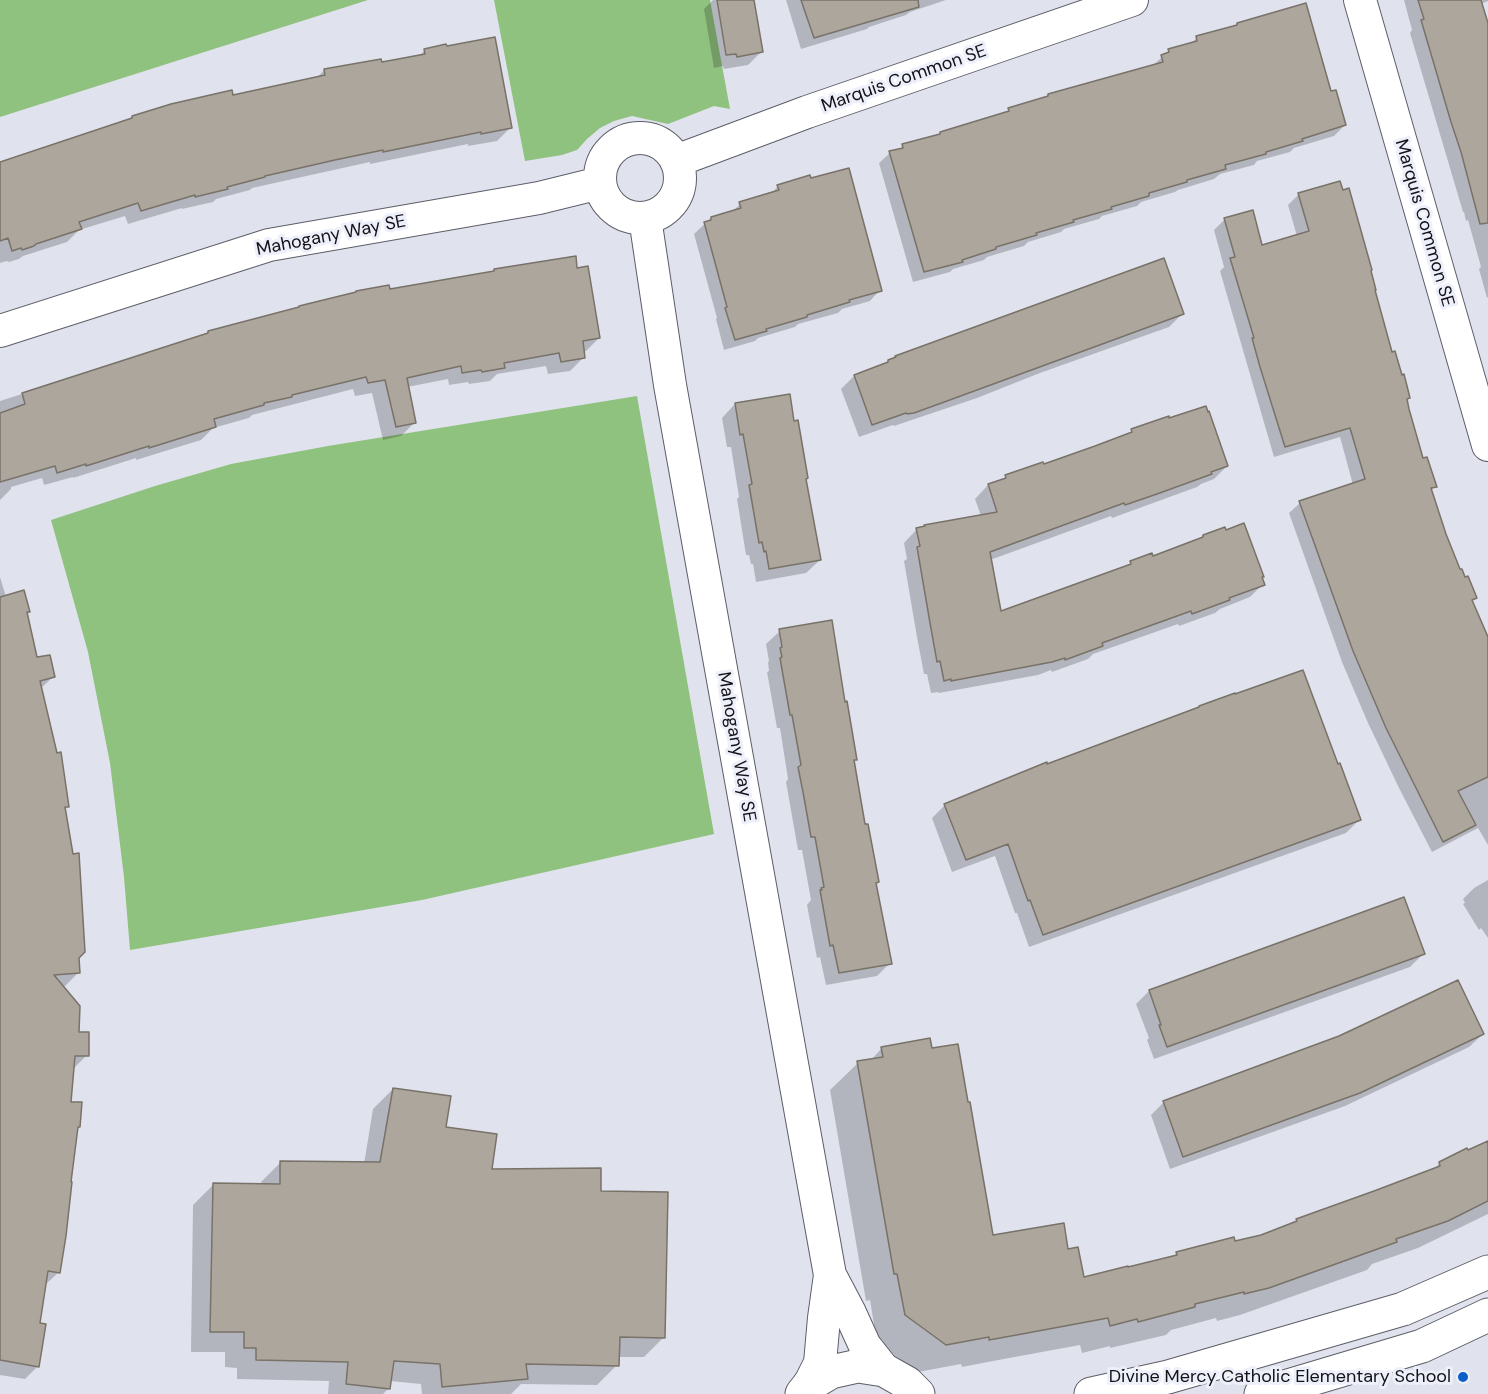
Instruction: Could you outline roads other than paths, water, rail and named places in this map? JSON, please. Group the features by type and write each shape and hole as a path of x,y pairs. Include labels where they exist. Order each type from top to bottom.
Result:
{"street":[{"name":"Marquis Common SE","path":"676,161 807,112 1132,0"},
{"name":"Marquis Common SE","path":"1360,0 1488,445"},
{"path":"647,139 669,150 676,161 679,185 675,197 657,214 645,218 632,218 610,206 603,196 600,171 604,159 622,142 647,139"},
{"name":"Mahogany Way SE","path":"0,331 269,245 539,198 600,183"},
{"name":"Mahogany Way SE","path":"645,218 670,385 830,1275 865,1346 884,1370"},
{"path":"1091,1394 1168,1377 1402,1309 1488,1272"},
{"name":"Mahogany Way SE","path":"805,1390 820,1363 830,1275"},
{"path":"1261,1394 1422,1346 1488,1316"},
{"path":"805,1390 831,1371 858,1366 884,1370 908,1383 918,1394"}],"place":[{"name":"Divine Mercy Catholic Elementary School","path":"1463,1377"}]}
